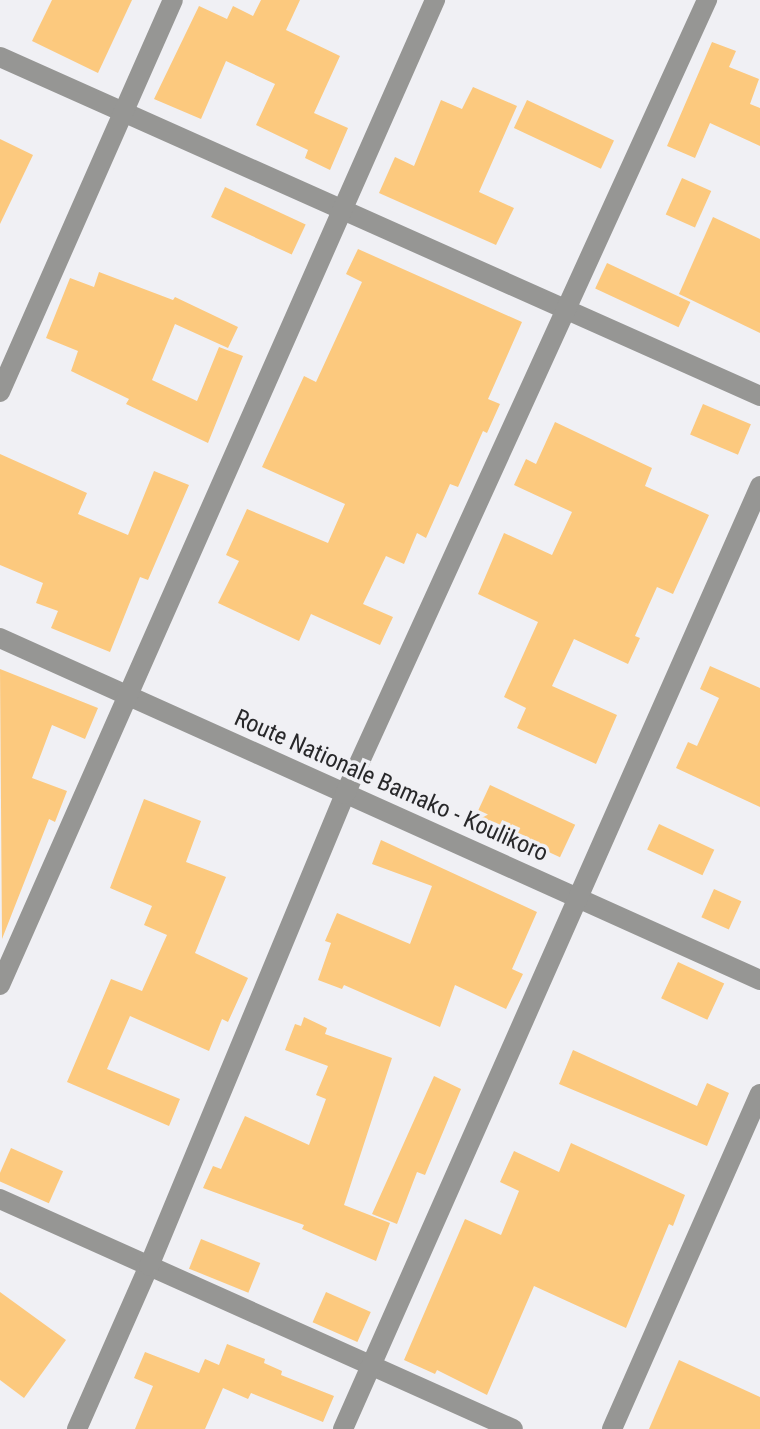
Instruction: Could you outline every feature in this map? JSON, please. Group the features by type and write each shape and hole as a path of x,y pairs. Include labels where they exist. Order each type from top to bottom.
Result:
{"street":[{"path":"0,392 173,0"},
{"path":"0,985 435,0"},
{"path":"77,1429 149,1266 345,794 707,0"},
{"path":"0,57 760,396"},
{"path":"343,1429 760,486"},
{"name":"Route Nationale Bamako - Koulikoro","path":"0,638 760,980"},
{"path":"612,1429 760,1094"},
{"path":"0,1199 513,1429"}],"building":[{"path":"52,0 132,0 98,73 32,41"},
{"path":"261,0 300,0 286,30 340,56 314,113 348,128 330,170 305,158 308,150 256,125 275,84 226,61 201,119 154,99 199,6 227,19 233,6 253,16"},
{"path":"712,42 736,51 729,67 759,79 750,104 760,108 760,146 710,123 695,158 667,146"},
{"path":"473,87 517,106 479,192 514,208 496,245 379,193 395,157 414,166 441,100 462,109"},
{"path":"527,100 614,141 601,169 514,128"},
{"path":"0,139 33,155 0,224"},
{"path":"682,178 711,191 695,228 666,215"},
{"path":"225,187 306,225 292,255 211,217"},
{"path":"713,217 760,239 760,333 679,294"},
{"path":"358,249 522,322 488,399 500,404 487,433 483,431 458,487 450,484 426,538 417,533 404,564 386,556 363,604 393,617 380,645 311,614 299,641 218,603 239,561 226,555 247,509 328,543 345,504 262,467 304,376 316,382 362,282 346,274"},
{"path":"607,263 690,302 679,327 595,288"},
{"path":"99,272 173,300 175,297 238,327 228,348 175,324 152,380 197,401 219,347 243,356 208,443 126,404 129,399 71,371 78,351 46,338 70,278 94,287"},
{"path":"703,404 751,424 738,455 690,434"},
{"path":"555,422 652,468 645,486 709,515 673,594 657,587 635,636 640,638 628,664 574,639 552,686 617,715 596,764 517,728 526,708 504,697 538,622 478,594 504,533 552,555 572,512 514,485 526,459 536,464"},
{"path":"0,454 87,493 78,514 128,535 154,471 189,485 148,580 140,577 110,652 51,628 58,611 36,603 43,583 0,565"},
{"path":"710,666 760,688 760,807 676,768 688,742 697,746 719,698 700,689"},
{"path":"0,669 98,708 85,739 52,725 32,778 67,791 55,822 49,819 2,939"},
{"path":"490,785 575,825 560,857 475,818"},
{"path":"144,799 201,821 186,862 226,877 195,953 248,978 228,1022 222,1019 209,1051 130,1016 107,1069 180,1099 169,1126 67,1082 111,979 142,991 167,935 144,925 152,906 110,888"},
{"path":"659,824 714,850 702,875 647,849"},
{"path":"381,840 537,912 512,969 523,974 506,1009 455,985 440,1027 344,985 342,989 318,980 331,943 325,941 337,913 410,944 432,886 372,864"},
{"path":"714,889 741,901 729,930 701,917"},
{"path":"678,962 724,984 707,1020 661,998"},
{"path":"304,1017 327,1028 325,1034 392,1058 344,1205 390,1223 376,1261 302,1229 304,1225 203,1188 213,1166 221,1169 245,1116 309,1145 326,1099 316,1095 328,1066 285,1050 295,1024 301,1026"},
{"path":"573,1050 697,1106 707,1083 729,1093 707,1146 559,1084"},
{"path":"434,1076 461,1089 425,1175 417,1172 397,1224 372,1214"},
{"path":"571,1143 685,1195 673,1226 669,1224 626,1328 534,1286 487,1395 437,1370 435,1374 404,1360 465,1219 501,1235 519,1191 500,1182 514,1151 559,1172"},
{"path":"11,1148 63,1171 49,1203 0,1181 0,1173"},
{"path":"201,1239 260,1263 248,1293 189,1269"},
{"path":"0,1292 66,1340 24,1398 0,1380"},
{"path":"326,1292 371,1312 357,1342 313,1322"},
{"path":"227,1344 265,1359 264,1363 282,1371 281,1375 334,1396 323,1422 251,1393 248,1399 223,1388 205,1429 135,1429 153,1386 134,1378 145,1352 199,1373 205,1359 219,1365"},
{"path":"679,1360 760,1397 760,1429 649,1429"}]}
